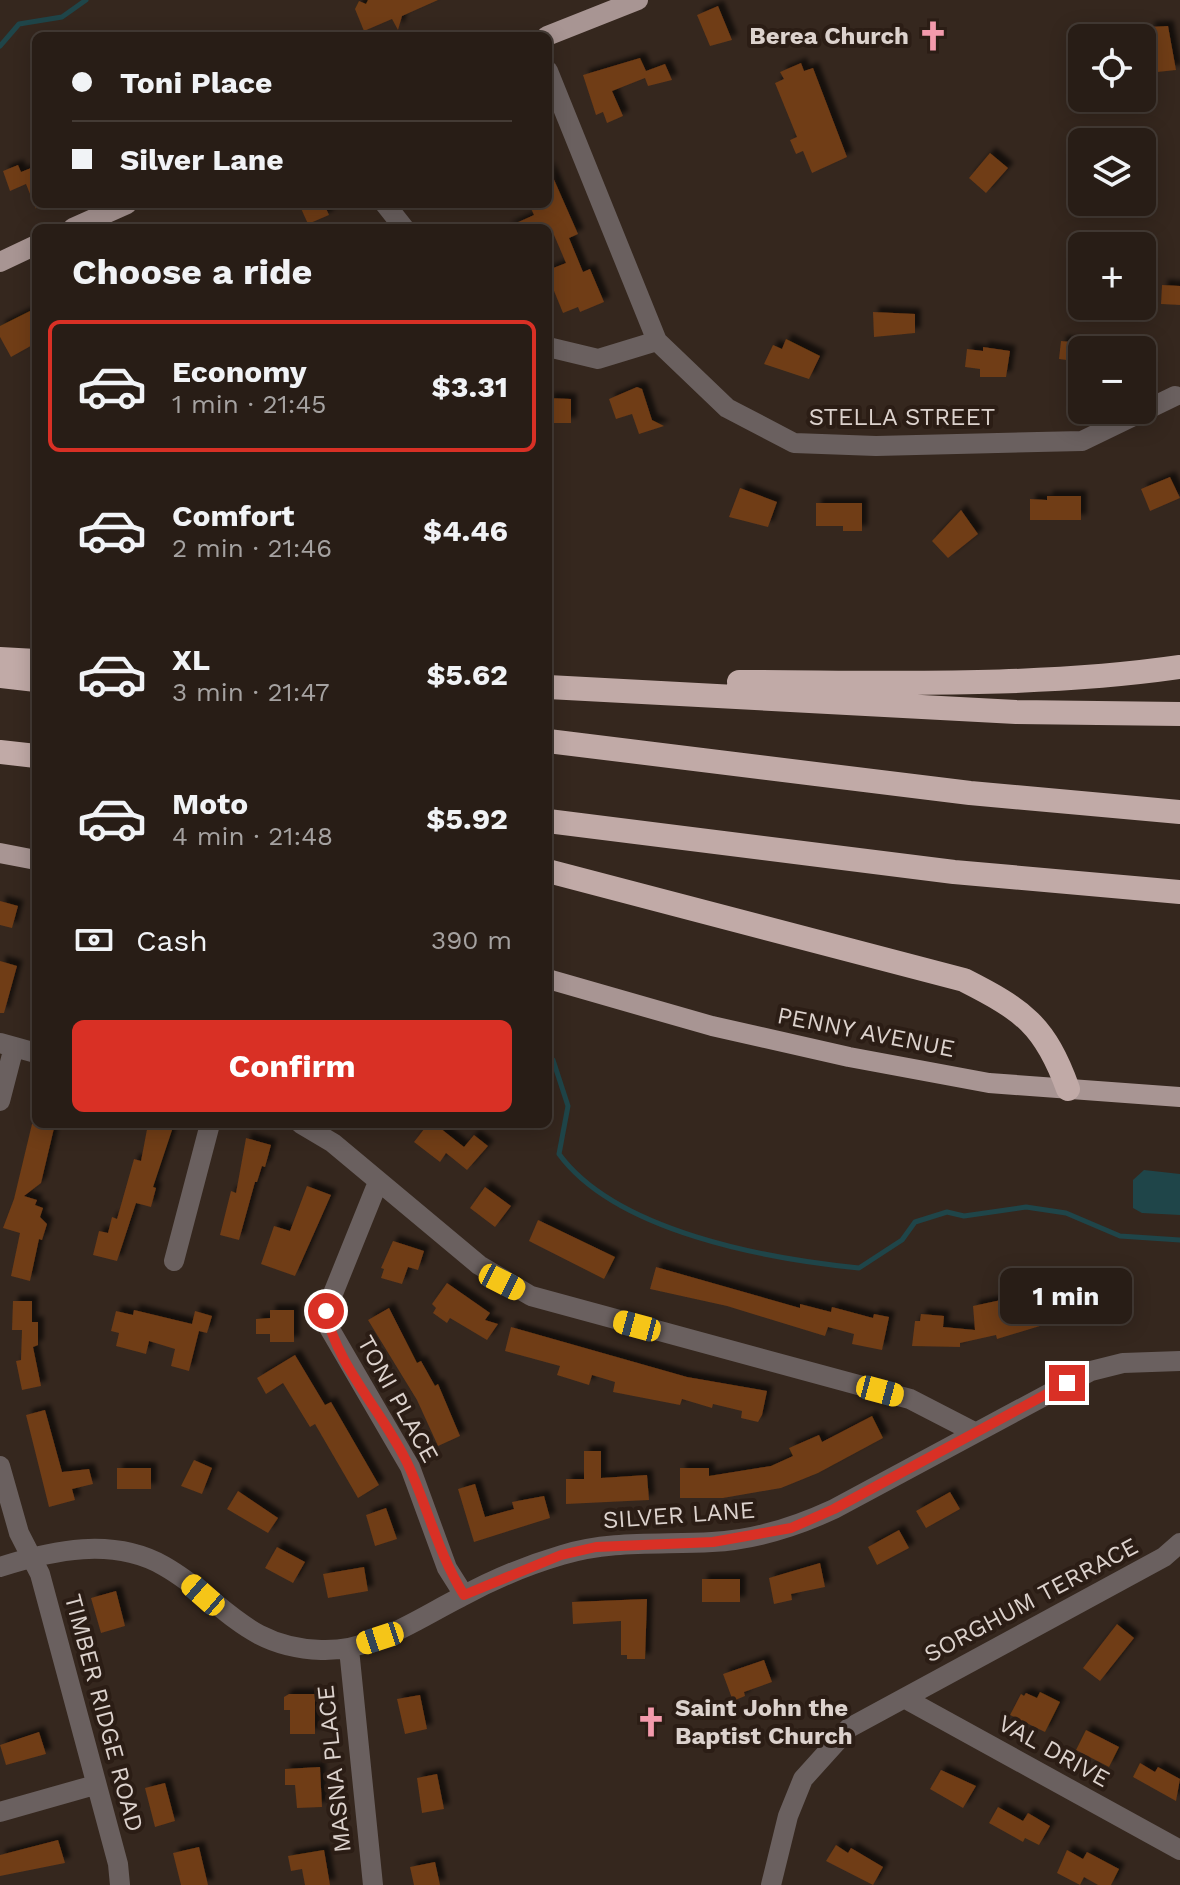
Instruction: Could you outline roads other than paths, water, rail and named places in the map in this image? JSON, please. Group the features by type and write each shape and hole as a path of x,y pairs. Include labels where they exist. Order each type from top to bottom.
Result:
{"highway":[{"path":"0,659 32,661"},
{"path":"552,686 675,682 930,682 1063,678 1180,667"},
{"path":"0,676 32,680"},
{"path":"552,686 1016,712 1180,714"},
{"path":"552,741 970,793 1180,812"},
{"path":"0,752 32,756"},
{"path":"552,822 954,872 1180,892"},
{"path":"552,872 964,980 1005,1002 1034,1024 1055,1051 1068,1089"}],"main road":[{"path":"552,34 638,0"},
{"path":"87,224 119,208"},
{"path":"0,262 32,247"},
{"path":"0,853 32,859"},
{"name":"PENNY AVENUE","path":"552,980 712,1026 849,1057 989,1083 1180,1097"}],"street":[{"name":"STELLA STREET","path":"552,81 657,341 727,408 794,443 876,446 1082,441 1175,396"},
{"path":"388,208 401,224"},
{"path":"552,348 598,359 657,341"},
{"path":"0,1101 7,1045 32,1052"},
{"path":"174,1261 209,1128"},
{"path":"308,1128 333,1143 479,1265 531,1296 910,1399 974,1432"},
{"name":"TONI PLACE","path":"378,1182 326,1311 328,1326 410,1467 447,1568 464,1595"},
{"name":"SILVER LANE","path":"0,1567 32,1556 98,1548 123,1550 164,1566 235,1622 265,1639 292,1647 349,1649 380,1638 464,1595 561,1555 596,1547 713,1542 791,1528 834,1509 1091,1371 1123,1363 1180,1361"},
{"name":"TIMBER RIDGE ROAD","path":"0,1466 19,1533 32,1556 118,1864 120,1885"},
{"name":"SORGHUM TERRACE","path":"775,1883 788,1816 803,1779 849,1728 1164,1557 1180,1543"},
{"name":"MASNA PLACE","path":"349,1649 373,1885"},
{"name":"VAL DRIVE","path":"904,1698 1180,1850"},
{"path":"0,1812 95,1785"}],"water":[{"path":"1144,1170 1180,1174 1180,1215 1142,1213 1133,1208 1133,1180"}],"waterway":[{"path":"0,46 19,24 62,17 86,0"},
{"path":"552,1059 568,1106 559,1154 585,1181 617,1203 655,1222 696,1237 739,1249 859,1268 902,1240 915,1222 947,1212 964,1216 1026,1207 1066,1213 1120,1236 1180,1240"}],"place":[{"name":"Berea Church","path":"933,36"},
{"name":"Saint John the Baptist Church","path":"651,1722"}]}
